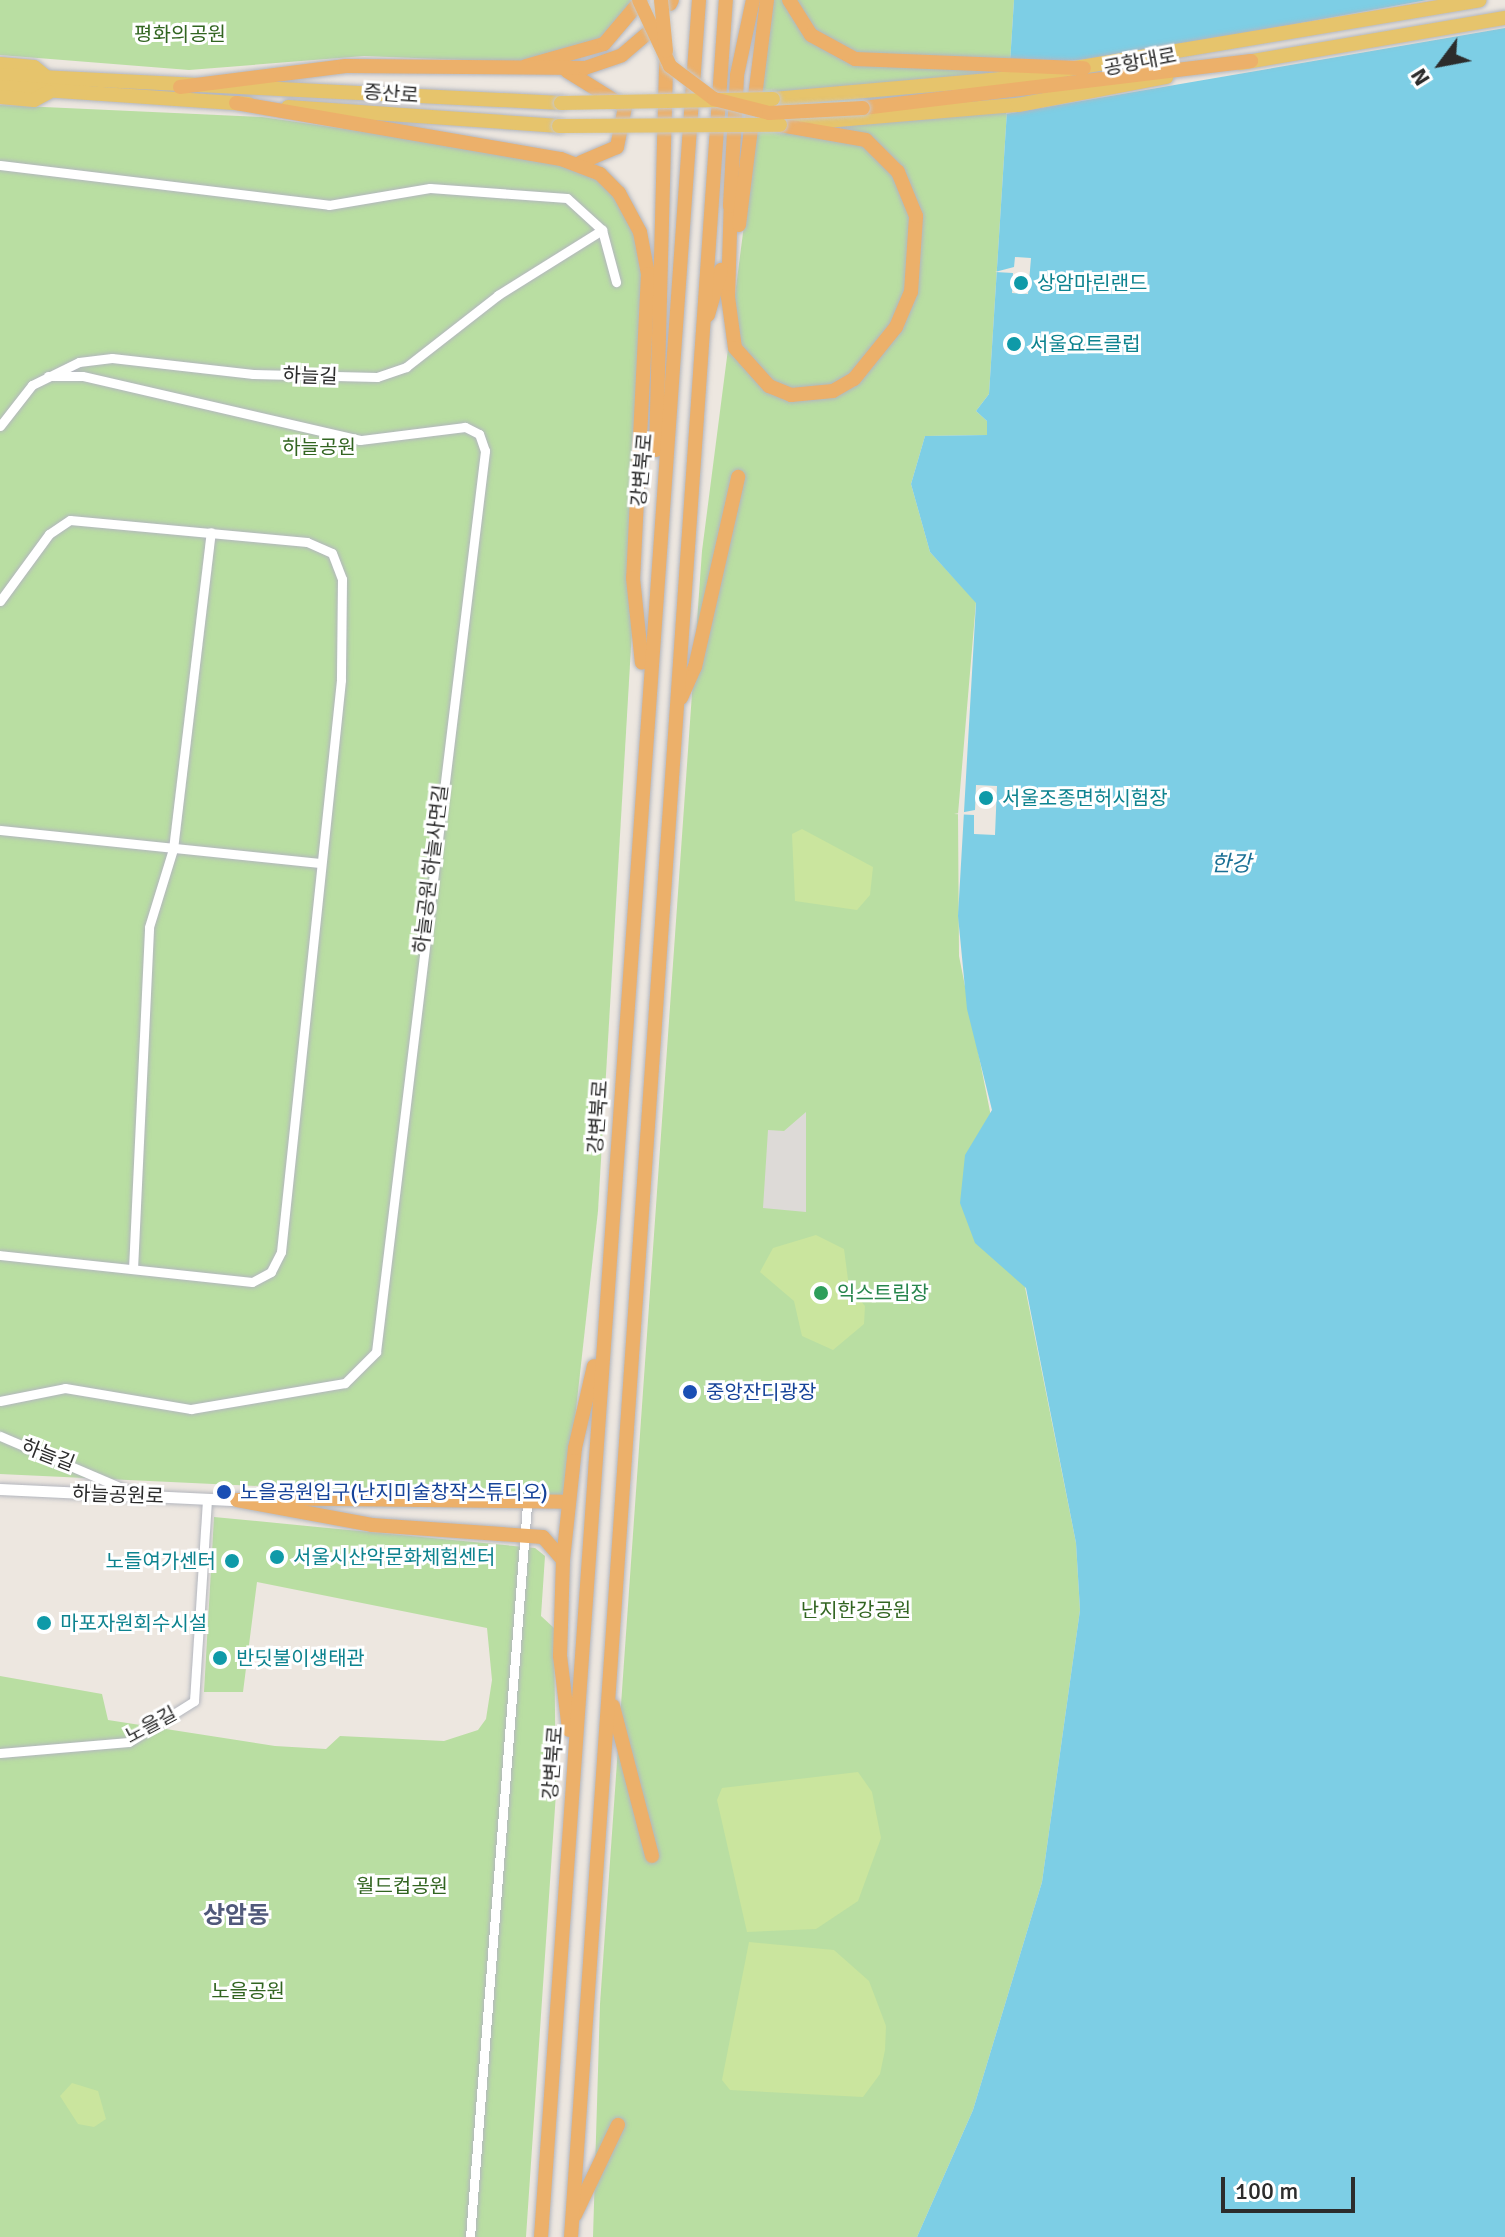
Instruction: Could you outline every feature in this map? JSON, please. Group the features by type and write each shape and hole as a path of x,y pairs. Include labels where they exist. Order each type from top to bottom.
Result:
{"highway":[{"path":"640,0 654,44 682,78 727,104 769,113 1017,94 1251,61"},
{"path":"513,71 604,44 640,0"},
{"name":"강변북로","path":"541,2237 659,499 699,0"},
{"path":"571,2230 726,0"},
{"path":"753,0 735,96 729,328 735,348 769,386 813,395 854,379 875,358 911,292 916,216 882,151 832,128 780,125"},
{"path":"730,281 767,0"},
{"path":"789,0 811,35 855,59 1084,68"},
{"path":"659,499 654,409 668,1"},
{"path":"180,87 346,66 562,70 622,55 656,26"},
{"path":"236,103 588,163 608,156 626,124 619,100 562,70"},
{"path":"561,159 600,174 619,193 640,232 648,274 633,578 646,704"},
{"path":"703,327 720,286 731,197"},
{"path":"677,705 695,667 738,477"},
{"path":"573,1760 560,1656 563,1560 568,1502 603,1331"},
{"path":"237,1500 322,1495 527,1504 568,1502"},
{"path":"321,1518 322,1495"},
{"path":"237,1500 321,1518 525,1536 556,1545 563,1560"},
{"path":"609,1686 652,1856"},
{"path":"571,2230 618,2125"}],"main road":[{"name":"공항대로","path":"773,99 1084,68 1480,0"},
{"name":"공항대로","path":"780,125 1018,105 1505,18"},
{"path":"0,64 34,67 50,85 34,100 0,97"},
{"name":"증산로","path":"0,75 50,85 236,103 559,126 780,125"},
{"name":"증산로","path":"0,87 180,87 561,103 773,99"}],"street":[{"path":"0,165 329,205 430,188 567,198 602,230 616,282"},
{"name":"하늘길","path":"0,426 16,398 48,376 112,358 253,374 377,377 406,367 498,295 602,230"},
{"name":"하늘공원 하늘사면길","path":"0,1401 65,1388 191,1409 345,1383 376,1352 485,451 479,434 465,427 360,440 82,376 48,376"},
{"path":"0,601 49,534 70,520 307,542 339,564 341,680 281,1252 271,1272 252,1282 0,1255"},
{"path":"133,1269 149,927 173,849 211,532"},
{"path":"0,830 320,863"},
{"name":"하늘길","path":"0,1436 139,1496"},
{"name":"하늘공원로","path":"0,1489 237,1500"},
{"name":"노을길","path":"0,1753 129,1742 194,1701 207,1499"},
{"path":"470,2237 527,1504"}],"green space":[{"name":"평화의공원","path":"0,0 635,0 601,41 516,62 364,56 189,70 0,55"},
{"name":"난지한강공원","path":"773,0 1014,0 989,394 976,411 987,421 987,435 925,436 911,484 930,552 976,602 958,814 959,956 1076,1543 1080,1610 1042,1882 973,2110 917,2237 593,2237 600,2004 702,551"},
{"name":"하늘공원","path":"0,105 262,117 545,158 601,182 625,208 645,257 635,579 598,1211 567,1491 559,1500 0,1474"},
{"path":"802,829 873,867 870,895 857,910 795,901 792,834"},
{"name":"익스트림장","path":"816,1235 844,1249 849,1287 865,1306 864,1324 833,1350 802,1336 794,1301 760,1272 773,1248"},
{"name":"월드컵공원","path":"214,1517 535,1548 545,1556 541,1616 554,1628 556,1793 526,2237 0,2237 0,1676 102,1694 108,1720 275,1746 326,1749 340,1736 444,1741 478,1730 486,1719 492,1680 487,1628 257,1582 243,1692 204,1692"},
{"path":"858,1772 872,1792 881,1838 858,1901 816,1929 747,1932 717,1800 722,1788"},
{"path":"749,1942 834,1950 869,1981 886,2026 885,2050 880,2074 863,2097 730,2090 722,2080"},
{"path":"72,2083 98,2091 106,2119 94,2127 78,2124 60,2096"}],"shaded area":[{"path":"806,1112 806,1212 763,1208 768,1130 784,1131"}],"water":[{"name":"한강","path":"1014,0 1505,0 1505,2237 917,2237 973,2110 1042,1882 1080,1610 1076,1543 1026,1288 975,1243 960,1203 965,1155 992,1110 967,1009 958,916 976,603 930,552 911,484 925,436 987,435 987,421 976,411 989,394"}],"pier":[{"path":"1427,0 1505,0 1505,28 1006,114 1015,64 1107,58"},
{"name":"상암마린랜드","path":"1015,257 1031,258 1028,294 1012,293 1013,273 995,272 1014,267"},
{"name":"서울조종면허시험장","path":"976,785 997,786 995,835 974,834 974,815 954,814 975,810"}],"place":[{"name":"상암마린랜드","path":"1021,283"},
{"name":"서울요트클럽","path":"1014,344"},
{"name":"서울조종면허시험장","path":"986,798"},
{"name":"익스트림장","path":"821,1293"},
{"name":"중앙잔디광장","path":"690,1392"},
{"name":"노을공원입구(난지미술창작스튜디오)","path":"224,1492"},
{"name":"서울시산악문화체험센터","path":"277,1557"},
{"name":"노들여가센터","path":"232,1561"},
{"name":"마포자원회수시설","path":"44,1623"},
{"name":"반딧불이생태관","path":"220,1658"}],"district":[{"name":"상암동","path":"236,1916"}],"park label":[{"name":"노을공원","path":"248,1991"}]}
